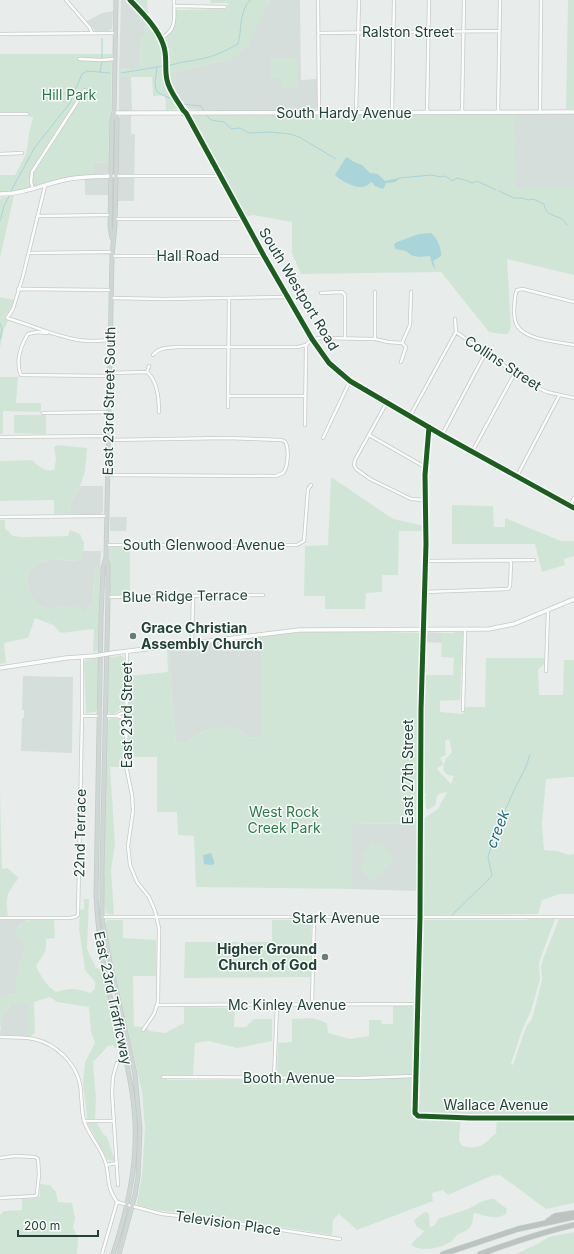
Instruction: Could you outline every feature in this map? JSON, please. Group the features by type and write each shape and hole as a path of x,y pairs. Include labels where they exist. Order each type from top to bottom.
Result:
{"highway":[{"path":"545,1223 555,1216 574,1213"},
{"path":"443,1254 518,1229 574,1217"},
{"path":"480,1254 523,1239 574,1226"}],"main road":[{"name":"East 23rd Street South","path":"106,620 108,597 108,565 106,558 106,545 108,412 112,254 115,219 112,121 114,114 116,0"},
{"name":"East 23rd Street South","path":"113,176 110,215 113,243"},
{"name":"East 23rd Street South","path":"102,619 103,568 106,558"},
{"name":"East 23rd Trafficway","path":"102,619 96,895 97,917 104,968 132,1095 135,1123 132,1184 128,1205 113,1254"},
{"name":"East 23rd Trafficway","path":"106,620 102,917 108,953 135,1074 140,1129 138,1177 119,1254"}],"street":[{"path":"66,0 90,28 92,33"},
{"name":"South Westport Road","path":"130,0 148,20 161,38 165,50 167,81 264,256 312,339 329,363 350,381 516,477 574,508"},
{"path":"161,38 171,31 173,25 174,0"},
{"path":"318,0 319,113"},
{"path":"356,113 358,0"},
{"path":"392,113 394,0"},
{"path":"427,112 429,0"},
{"path":"462,112 464,0"},
{"path":"498,112 500,0"},
{"path":"540,112 541,0"},
{"path":"174,6 225,7"},
{"name":"Ralston Street","path":"318,33 499,31"},
{"path":"0,34 116,33"},
{"path":"78,59 115,59"},
{"path":"34,189 31,182 32,172 85,90"},
{"name":"South Hardy Avenue","path":"114,114 574,112"},
{"path":"0,114 27,114"},
{"path":"0,154 22,153"},
{"path":"0,194 17,193 75,178 113,176 221,176"},
{"path":"45,186 29,253 13,309 7,318 26,323 50,334"},
{"path":"38,216 110,215"},
{"path":"115,219 244,219"},
{"name":"Hall Road","path":"29,253 264,256"},
{"path":"18,289 111,290"},
{"path":"574,302 523,289 518,290 515,297 514,316 516,324 524,332 540,339 574,345"},
{"path":"321,293 342,292 345,295 345,338"},
{"path":"375,292 375,338"},
{"path":"402,343 410,325 411,292"},
{"path":"111,298 288,297"},
{"path":"228,407 229,298"},
{"path":"410,416 456,332 454,319"},
{"path":"110,340 79,340 37,332 28,334 19,357 20,373 22,375 147,372"},
{"name":"Collins Street","path":"456,332 536,387 559,396 574,398"},
{"path":"153,355 161,348 298,347 306,345 312,339 375,338 388,342 402,343 406,347 401,362"},
{"path":"305,425 306,345"},
{"path":"442,435 486,352"},
{"path":"147,372 149,366"},
{"path":"147,372 159,394 159,412"},
{"path":"472,452 516,373"},
{"path":"323,438 350,381"},
{"path":"228,396 305,396"},
{"path":"516,477 559,396"},
{"path":"387,402 355,460 354,465 356,469 377,482 411,499 425,500"},
{"path":"43,413 108,412"},
{"name":"East 27th Street","path":"418,1116 415,1113 415,1076 420,917 422,630 425,561 425,467 429,427"},
{"path":"370,434 425,467"},
{"path":"0,437 226,438 281,440 287,445 287,466 285,471 280,475 107,475"},
{"name":"South Glenwood Avenue","path":"106,545 301,544 304,541 308,490 311,486"},
{"path":"570,506 574,498"},
{"path":"0,517 107,516"},
{"path":"425,561 534,560"},
{"path":"424,592 508,589 510,561"},
{"name":"Blue Ridge Terrace","path":"108,597 263,596"},
{"path":"192,644 193,597"},
{"path":"0,668 300,630 489,630 504,627 574,599"},
{"path":"546,671 548,610"},
{"path":"463,710 465,630"},
{"name":"East 23rd Street","path":"127,652 126,766 133,804 128,846 130,865 137,882 152,903 157,918 159,935 157,1005 154,1014 143,1030"},
{"path":"82,657 82,716 100,716"},
{"path":"116,716 126,711"},
{"name":"22nd Terrace","path":"0,918 70,918 75,917 78,913 82,716"},
{"path":"105,716 116,716 126,719"},
{"name":"Stark Avenue","path":"97,917 574,917"},
{"path":"312,1005 314,918"},
{"name":"Mc Kinley Avenue","path":"157,1005 418,1004"},
{"path":"274,1078 276,1005"},
{"path":"0,1037 35,1039 62,1054 72,1065 78,1078 84,1121 89,1133 102,1154 106,1166 109,1188 117,1202 102,1254"},
{"path":"117,1063 112,1088 118,1185"},
{"name":"Booth Avenue","path":"163,1077 274,1078 415,1076"},
{"name":"Wallace Avenue","path":"418,1116 478,1118 574,1118"},
{"path":"84,1121 114,1121"},
{"path":"0,1158 26,1156 37,1158 39,1174 36,1196 0,1198"},
{"path":"106,1166 117,1163"},
{"name":"Television Place","path":"117,1202 162,1214 216,1220 340,1239"}],"shaded area":[{"path":"121,0 128,0 149,25 144,26 144,36 141,36 140,68 134,70 119,69"},
{"path":"270,0 300,0 301,80 317,79 316,109 218,111 188,109 171,84 169,73 216,62 229,61"},
{"path":"113,11 112,29 109,31 95,31 87,21 102,13"},
{"path":"119,77 131,77 132,111 119,110"},
{"path":"574,113 574,188 515,188 514,114"},
{"path":"131,115 131,134 135,134 134,201 117,201 118,117"},
{"path":"110,162 109,173 94,175 94,163"},
{"path":"85,178 109,178 109,195 85,195"},
{"path":"80,486 103,486 103,512 101,514 69,514 71,502"},
{"path":"110,517 127,517 126,531 110,531"},
{"path":"83,551 101,551 100,570 97,567 93,588 94,600 85,612 60,606 52,610 41,607 31,597 26,582 28,572 37,564 51,559 76,561 83,556"},
{"path":"425,632 442,633 442,643 425,642"},
{"path":"262,636 262,738 248,737 236,728 216,728 205,731 186,742 176,742 172,705 169,648"},
{"path":"23,676 73,677 72,753 21,751 22,718 24,718 24,710 22,710"},
{"path":"417,823 418,891 352,889 352,824"},
{"path":"28,919 18,927 26,945 16,979 16,994 6,995 0,998 0,920"},
{"path":"11,1004 28,1004 28,1036 0,1035 2,1016"}],"green space":[{"path":"134,0 147,0 148,16"},
{"path":"211,0 270,0 248,46 229,61 216,62 169,73 168,56 166,56 161,38 171,30 174,10 227,9 228,3 210,3"},
{"path":"568,0 574,0 574,109 566,109"},
{"path":"149,25 162,47 165,80 169,90 179,105 179,109 166,110 165,95 153,96 152,77 119,77 119,69 134,70 140,68 141,36 144,36 144,26"},
{"name":"Hill Park","path":"0,54 112,54 110,162 94,163 94,175 16,191 0,192 0,175 15,175 26,154 33,117 29,117 29,113 0,113"},
{"path":"297,58 298,87 284,88 281,86 281,78 271,79 270,59"},
{"path":"514,114 516,188 574,188 574,275 507,259 511,327 508,334 489,332 441,272 301,274 292,253 292,222 253,215 246,217 192,117 194,115"},
{"path":"14,196 0,258 0,200 2,197"},
{"path":"0,297 14,300 5,317 8,321 4,329 0,348"},
{"path":"0,377 18,377 16,403 41,403 41,412 3,411 3,434 0,434"},
{"path":"14,415 46,415 46,434 14,433"},
{"path":"57,445 87,448 85,472 80,486 71,502 69,514 54,514 54,500 0,501 0,461 32,460 45,469 54,470 56,459 54,447"},
{"path":"331,477 393,519 424,526 423,531 399,531 398,575 382,575 382,592 366,593 365,609 325,609 325,596 304,596 305,546 328,545"},
{"path":"452,505 493,506 494,527 505,527 505,518 561,541 574,541 574,556 564,559 565,565 542,572 535,544 452,544"},
{"path":"0,520 5,520 5,528 13,536 68,536 70,530 80,534 84,543 83,556 76,561 55,559 40,563 28,572 26,582 31,597 41,607 52,610 60,606 78,607 85,612 94,600 93,571 97,567 100,570 98,651 93,652 94,629 61,633 53,625 35,618 28,638 4,643 6,663 0,664"},
{"path":"112,546 130,546 130,595 112,596 109,593 109,548"},
{"name":"West Rock Creek Park","path":"307,629 419,633 419,823 352,824 352,889 196,887 194,836 178,835 177,812 157,812 157,757 127,757 129,676 168,672 167,648 169,648 172,705 176,742 186,742 205,731 229,727 236,728 248,737 262,738 262,636 307,631"},
{"path":"463,632 460,700 440,701 440,712 463,714 465,707 485,707 486,658 544,658 544,664 538,670 539,695 563,695 564,660 574,660 574,777 546,779 542,824 544,850 557,851 569,855 574,854 574,894 560,894 542,900 538,914 422,915 424,818 438,809 447,792 439,794 436,798 436,804 428,810 426,808 425,796 427,794 423,793 424,675 453,675 454,658 441,657 442,633","holes":["449,739 452,752 445,760 444,765 440,758 446,755 445,741","444,765 443,770 447,775 454,776 451,784 437,769"]},
{"path":"122,656 125,661 124,706 122,709 113,714 109,713 108,710 109,657"},
{"path":"98,658 97,709 95,712 86,713 84,662 86,660"},
{"path":"113,718 123,720 124,767 110,767 115,844 111,870 114,915 106,913 104,888 107,722"},
{"path":"0,790 2,869 7,868 19,878 9,891 7,899 8,916 0,916"},
{"path":"372,842 376,845 379,843 394,857 390,862 391,863 382,871 384,873 383,875 380,874 373,882 360,869 366,860 362,857"},
{"path":"84,899 89,899 87,949 96,968 102,970 120,1046 115,1048 113,1045 108,1046 93,1062 96,1099 95,1119 103,1134 107,1137 114,1161 108,1160 88,1124 83,1084 85,1062 95,1043 91,1032 89,1007 57,1002 50,997 34,1002 35,1033 28,1036 28,1004 11,1004 2,1016 2,1026 0,1026 0,998 6,995 16,994 16,979 26,945 15,935 18,929 26,921 36,919 54,919 55,938 46,939 46,950 36,966 49,986 56,992 73,989 90,993 95,989 95,982 85,970 79,929 80,910 84,909"},
{"path":"528,918 555,919 539,963 540,979 531,1011 522,1030 511,1064 513,1065 526,1027 532,1019 542,980 541,966 559,919 574,919 574,1203 546,1209 500,1175 491,1176 448,1195 443,1190 432,1193 433,1201 357,1230 339,1214 333,1220 332,1235 216,1217 156,1210 137,1205 142,1176 145,1128 142,1092 108,942 107,920 123,920 123,938 156,940 156,976 133,976 134,1026 147,1028 149,1031 165,1033 184,1023 184,1007 235,1008 234,1027 246,1027 254,1019 272,1019 272,1041 237,1048 209,1041 195,1043 193,1075 166,1075 167,1080 289,1080 290,1076 277,1075 278,1043 292,1042 292,1019 313,1018 327,1023 328,1033 350,1039 369,1036 369,1020 381,1020 382,1024 393,1024 393,1005 415,1006 421,1003 422,922 424,920 527,920","holes":["461,1115 497,1115 496,1133 488,1141 477,1147 462,1146 459,1140"]},
{"path":"272,920 311,920 311,977 184,978 185,942 272,942"},
{"path":"40,1184 50,1185 56,1192 58,1202 72,1203 75,1219 73,1227 78,1239 77,1254 0,1254 0,1215 4,1211 22,1210 22,1199 38,1198 40,1196"},
{"path":"490,1199 494,1199 507,1209 506,1214 499,1217 488,1217 476,1213 473,1214 470,1228 457,1235 449,1243 443,1246 422,1249 411,1245 424,1231 416,1226 414,1220 423,1213 427,1212 429,1215 430,1227 434,1226 438,1219 468,1209"},
{"path":"574,1232 574,1254 516,1254 549,1237"}],"water":[{"path":"347,157 362,165 370,173 378,174 385,181 399,179 395,182 386,183 383,189 375,186 372,182 362,187 349,184 335,175"},
{"path":"431,233 441,250 441,256 433,261 436,271 430,256 418,257 411,255 406,251 395,249 394,244 397,242 419,234"},
{"path":"211,853 214,864 204,864 203,855"}],"waterway":[{"path":"168,66 209,57 238,44 242,15 246,4 250,0"},
{"path":"102,39 102,58"},
{"path":"100,72 102,61"},
{"path":"121,73 163,66"},
{"path":"157,67 155,82 156,90 162,95 174,100"},
{"path":"11,191 35,147 70,103 82,74 87,71 110,73"},
{"path":"182,104 201,106 204,111"},
{"path":"207,116 211,120 224,122 232,129 240,128 249,133 269,132 290,134 299,137 336,159"},
{"path":"399,178 432,175 440,177 445,176 452,181 457,178 472,183 477,181 496,190"},
{"path":"499,191 514,198 528,200 533,199 544,204 548,212 562,219 567,225"},
{"path":"0,221 4,206 10,194"},
{"path":"0,323 2,329 0,339"},
{"name":"creek","path":"451,916 492,876 488,857 495,834 526,767 530,754"}],"cycle path":[{"path":"130,0 149,20 157,32 164,48 167,80 172,92 186,113 264,256 312,339 329,363 350,381 442,435 574,508"},
{"path":"429,427 425,475 426,544 421,709 420,917 415,1113 418,1116 470,1118 574,1118"}],"place":[{"name":"Grace Christian Assembly Church","path":"133,636"},
{"name":"Higher Ground Church of God","path":"325,957"}]}
